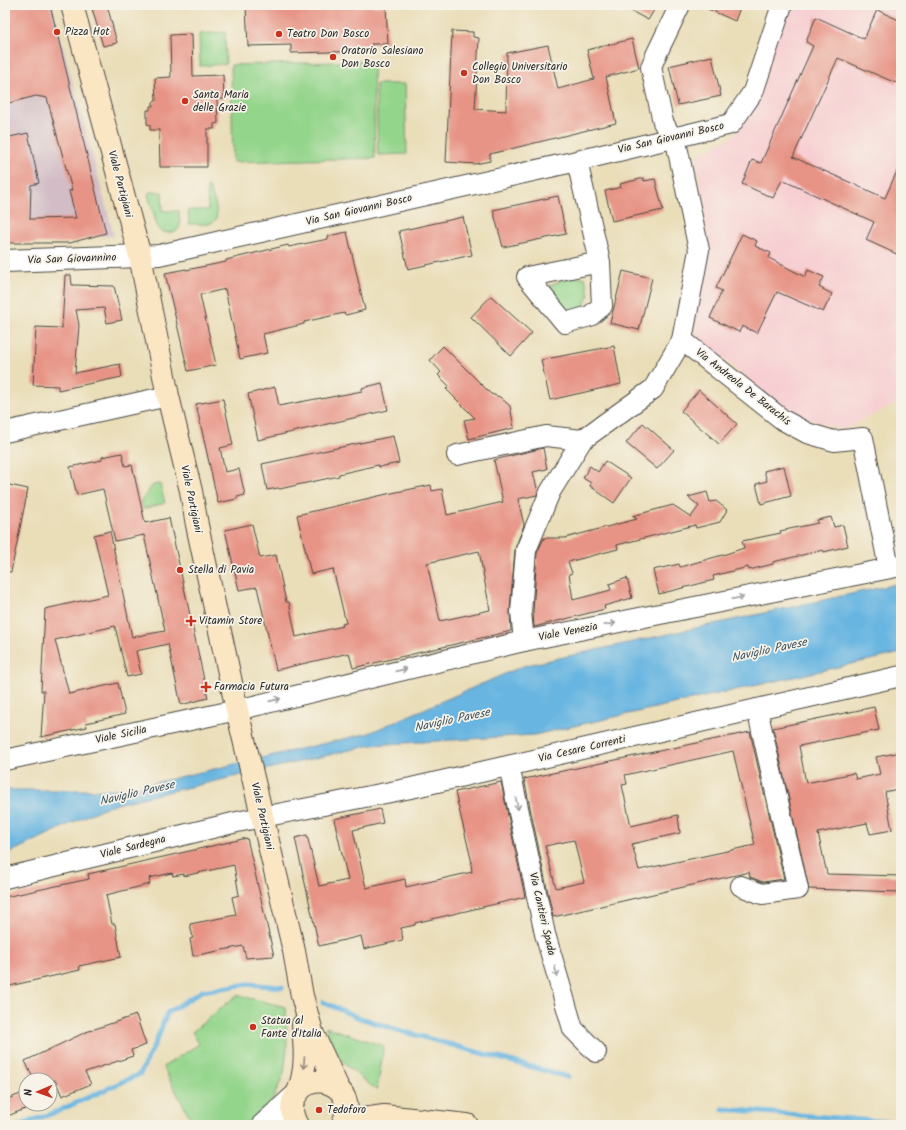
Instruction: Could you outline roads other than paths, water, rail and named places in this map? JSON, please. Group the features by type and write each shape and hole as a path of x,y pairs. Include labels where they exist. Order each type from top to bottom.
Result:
{"main road":[{"name":"Viale Partigiani","path":"72,5 140,256 168,396 191,491 238,716 294,951 302,996 312,1032 339,1090 345,1099 347,1108 346,1117 342,1125"},
{"name":"Viale Partigiani","path":"297,1125 292,1114 292,1105 304,1073 305,1054 302,996"},
{"path":"297,1094 308,1084 326,1082 358,1104 384,1116"},
{"path":"342,1125 356,1120 384,1116 467,1125"}],"street":[{"path":"524,641 521,612 526,550 550,492 582,440 653,390 682,340 700,250 675,137 669,133 663,122 651,67 680,5"},
{"name":"Via San Giovanni Bosco","path":"140,256 159,255 577,161 731,124 753,92 782,5"},
{"path":"577,161 600,262"},
{"name":"Via San Giovannino","path":"5,261 140,256"},
{"name":"Via Andreola De Barachis","path":"682,340 783,420 807,433 834,441 863,438 895,567"},
{"path":"5,432 168,396"},
{"path":"457,455 546,436 582,440"},
{"name":"Viale Venezia","path":"238,716 524,641 895,567"},
{"name":"Via Cesare Correnti","path":"262,817 411,788 901,676"},
{"path":"741,886 762,894 798,889 757,709"},
{"name":"Viale Sicilia","path":"5,760 238,716"},
{"name":"Via Cantieri Spada","path":"509,766 545,934 573,1029 596,1052"},
{"name":"Viale Sardegna","path":"5,878 262,817"},
{"path":"263,1125 297,1094"}],"water":[{"name":"Naviglio Pavese","path":"901,583 901,653 534,735 372,745 120,803 101,809 5,855 5,790 100,790 130,788 158,782 369,733 523,666"}],"waterway":[{"path":"20,1125 56,1112 140,1074 158,1037 167,1013 202,991 248,984 282,987"},
{"path":"323,1002 357,1017 401,1031 568,1077"},
{"path":"723,1109 901,1123"}],"place":[{"name":"Pizza Hot","path":"57,32"},
{"name":"Teatro Don Bosco","path":"279,34"},
{"name":"Oratorio Salesiano Don Bosco","path":"333,57"},
{"name":"Collegio Universitario Don Bosco","path":"464,73"},
{"name":"Santa Maria delle Grazie","path":"185,101"},
{"name":"Stella di Pavia","path":"180,570"},
{"name":"Vitamin Store","path":"191,621"},
{"name":"Farmacia Futura","path":"206,687"},
{"name":"Statua al Fante d'Italia","path":"253,1027"},
{"name":"Tedoforo","path":"319,1110"}]}
